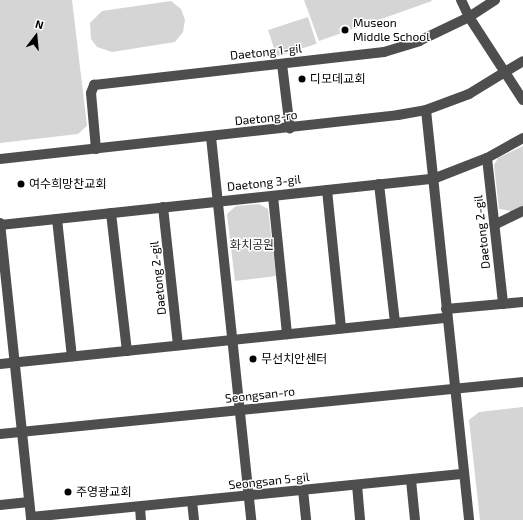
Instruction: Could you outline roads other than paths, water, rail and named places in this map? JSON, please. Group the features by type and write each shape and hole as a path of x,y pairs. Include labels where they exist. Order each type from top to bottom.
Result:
{"street":[{"path":"461,0 469,17 523,100"},
{"name":"Daetong 1-gil","path":"96,149 91,93 94,85 384,52 419,41 469,17 495,0"},
{"name":"Daetong-ro","path":"0,159 290,129 426,110 469,94 523,61"},
{"path":"282,64 290,129"},
{"path":"426,110 469,520"},
{"path":"211,137 219,201 251,520"},
{"name":"Daetong 3-gil","path":"0,224 433,179 487,158 523,138"},
{"name":"Daetong 2-gil","path":"487,158 503,304"},
{"path":"379,184 395,323"},
{"path":"326,190 341,328"},
{"path":"273,196 288,334"},
{"name":"Daetong 2-gil","path":"163,207 178,345"},
{"path":"494,224 523,211"},
{"path":"111,213 126,351"},
{"path":"57,218 72,356"},
{"path":"0,224 13,362 31,519"},
{"path":"0,364 395,323 447,313 523,302"},
{"name":"Seongsan-ro","path":"0,434 523,382"},
{"name":"Seongsan 5-gil","path":"31,519 86,516 140,507 464,474"},
{"path":"411,480 415,520"},
{"path":"357,485 360,520"},
{"path":"303,490 306,520"},
{"path":"0,505 29,502"},
{"path":"192,502 194,520"},
{"path":"140,507 141,520"}],"place":[{"name":"Museon Middle School","path":"345,30"},
{"name":"디모데교회","path":"302,79"},
{"name":"여수희망찬교회","path":"21,184"},
{"name":"무선치안센터","path":"253,359"},
{"name":"주영광교회","path":"68,492"}],"park label":[{"name":"화치공원","path":"252,245"}]}
